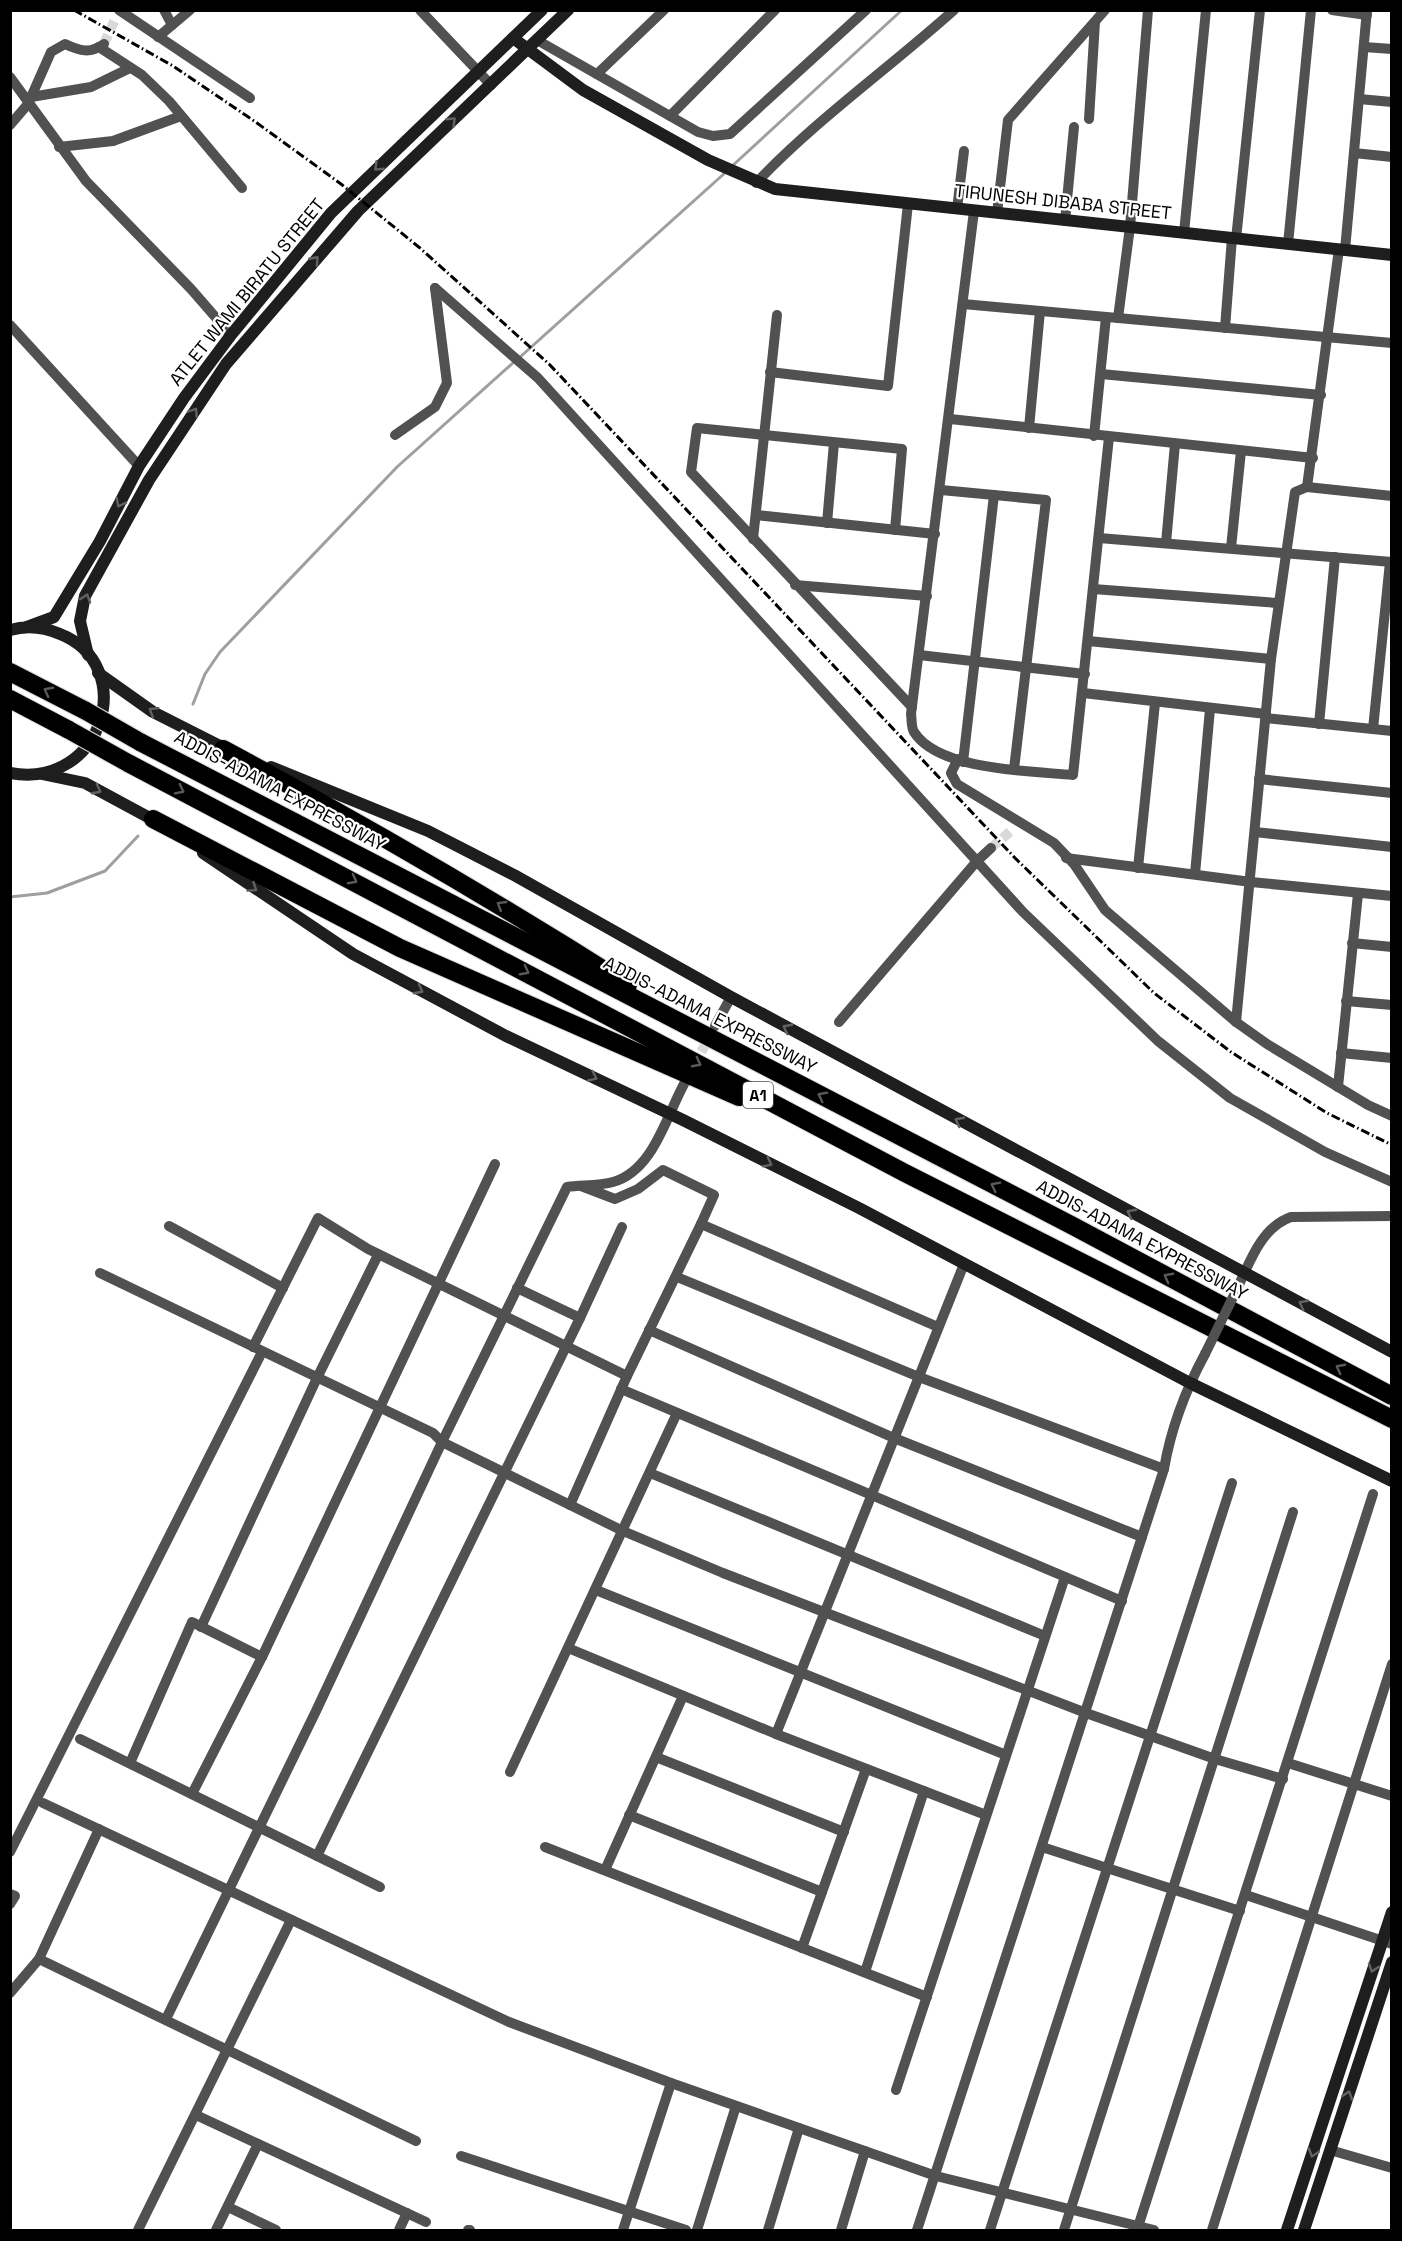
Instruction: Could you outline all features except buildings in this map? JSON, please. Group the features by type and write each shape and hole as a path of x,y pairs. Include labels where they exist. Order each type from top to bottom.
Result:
{"highway":[{"name":"ADDIS-ADAMA EXPRESSWAY","path":"10,672 1392,1395"},
{"name":"A1","path":"10,699 845,1141 1392,1419"},
{"path":"223,748 371,828 519,916 728,1048"},
{"path":"153,819 400,948 845,1141"}],"street":[{"path":"165,10 172,25"},
{"path":"158,37 190,10"},
{"path":"420,10 491,85"},
{"name":"ATLET WAMI BIRATU STREET","path":"17,627 54,617 105,544 138,466 168,421 231,335 331,213 542,10"},
{"path":"42,774 70,764 86,750 97,733 103,713 104,693 98,673 88,655 80,621 85,596 105,544 226,364 358,211 568,10"},
{"path":"597,74 664,10"},
{"path":"670,116 775,10"},
{"path":"537,40 698,132 713,136 730,134 866,10"},
{"path":"756,183 817,123 882,73 954,10"},
{"path":"997,213 1008,120 1105,10"},
{"path":"1095,435 1101,374 1130,227 1148,10"},
{"path":"1184,233 1206,10"},
{"path":"1225,328 1260,10"},
{"path":"1288,244 1311,10"},
{"path":"1307,487 1342,250 1367,13 1332,10"},
{"path":"117,13 158,37 250,98"},
{"path":"1089,119 1095,22"},
{"path":"513,38 528,49"},
{"path":"10,124 30,100 51,51 65,44 80,51 94,51 102,46 148,82 182,116 242,188"},
{"path":"1364,47 1392,49"},
{"name":"TIRUNESH DIBABA STREET","path":"528,49 583,90 708,160 756,183 798,192 1392,255"},
{"path":"30,100 91,87 130,68"},
{"path":"10,77 30,100 59,147 86,181 191,289 231,335"},
{"path":"1359,99 1392,102"},
{"path":"59,147 113,141 182,116"},
{"path":"1065,220 1074,127"},
{"path":"957,209 964,151"},
{"path":"1354,153 1392,157"},
{"path":"770,372 888,386 908,204"},
{"path":"974,211 950,419 912,707 913,730 923,742 941,753 961,761 1073,775 1109,437"},
{"path":"395,435 435,407 447,383 435,288 538,378 1023,912 1158,1041 1230,1098 1325,1152 1392,1182"},
{"path":"963,304 1392,343"},
{"path":"1029,428 1040,311"},
{"path":"753,539 777,315"},
{"path":"10,325 138,466"},
{"path":"1101,374 1321,395"},
{"path":"950,419 1313,458"},
{"path":"168,421 181,432"},
{"path":"895,530 902,449 697,428 691,472 912,707"},
{"path":"827,523 834,443"},
{"path":"1166,543 1175,444"},
{"path":"1232,548 1241,451"},
{"path":"1236,1022 1271,659 1295,492 1307,487 1392,496"},
{"path":"941,490 1046,500 1028,669 1014,769"},
{"path":"994,495 961,761 951,773 957,784 1015,827 1040,832 1054,843 1074,864 1105,910 1236,1022 1266,1044 1392,1116"},
{"path":"756,515 935,534"},
{"path":"1100,538 1391,562 1373,729"},
{"path":"1319,724 1335,557"},
{"path":"795,585 927,596"},
{"path":"1093,589 1278,603"},
{"path":"17,627 50,630 64,636 88,655"},
{"path":"1088,641 1271,659"},
{"path":"919,655 1085,674"},
{"path":"98,673 153,712 223,748 428,831 514,875 731,998 1392,1352"},
{"path":"1083,693 1319,724 1392,731"},
{"path":"1138,867 1155,703"},
{"path":"1195,874 1210,709"},
{"path":"14,775 42,774 85,783 153,819 353,954 506,1036 668,1113 964,1264 1190,1383 1392,1481"},
{"path":"1259,779 1392,793"},
{"path":"1255,832 1392,847"},
{"path":"839,1022 977,861 992,848"},
{"path":"1066,858 1251,882 1392,896"},
{"path":"1338,1087 1358,894"},
{"path":"1352,943 1392,947"},
{"path":"715,1026 731,998"},
{"path":"1346,1001 1392,1005"},
{"path":"1341,1053 1392,1058"},
{"path":"166,2019 316,1711 442,1442 567,1187 613,1182 637,1171 655,1143 684,1084"},
{"path":"192,1794 262,1657 495,1164"},
{"path":"570,1505 627,1376 677,1277 714,1195 663,1170 639,1189 615,1199 579,1186"},
{"path":"917,2230 1122,1601 1164,1469 1170,1436 1190,1383 1244,1273 1266,1234 1277,1222 1291,1217 1392,1216"},
{"path":"10,1852 258,1349 283,1288 318,1218 378,1255 627,1376"},
{"path":"701,1224 939,1327"},
{"path":"169,1226 283,1288"},
{"path":"317,1856 506,1474 622,1227"},
{"path":"201,1627 317,1378 378,1255"},
{"path":"776,1734 964,1264"},
{"path":"100,1273 433,1433 442,1442 624,1530 824,1612 1086,1713 1215,1759 1283,1779"},
{"path":"677,1277 919,1377 1164,1469"},
{"path":"517,1288 580,1318"},
{"path":"649,1330 894,1438 1142,1537"},
{"path":"621,1389 1122,1601"},
{"path":"510,1772 624,1530 676,1413"},
{"path":"650,1473 847,1556 1045,1635"},
{"path":"990,2230 1232,1483"},
{"path":"1138,2228 1373,1494"},
{"path":"1064,2230 1293,1512"},
{"path":"896,2090 1065,1577"},
{"path":"596,1590 1006,1755"},
{"path":"129,1763 192,1622 262,1657"},
{"path":"568,1648 776,1734 986,1815"},
{"path":"1212,2230 1392,1664"},
{"path":"604,1870 683,1696"},
{"path":"80,1739 380,1887"},
{"path":"656,1757 844,1832"},
{"path":"1288,1763 1392,1796"},
{"path":"802,1948 866,1769"},
{"path":"865,1972 924,1791"},
{"path":"43,1803 508,2022 671,2083 936,2176 1071,2208 1138,2228 1154,2230"},
{"path":"629,1815 822,1892"},
{"path":"10,1993 39,1959 99,1829"},
{"path":"545,1847 927,1997"},
{"path":"1042,1847 1240,1911"},
{"path":"10,1894 15,1896 10,1904"},
{"path":"1246,1895 1387,1943"},
{"path":"1287,2230 1387,1943 1392,1912"},
{"path":"138,2230 291,1920"},
{"path":"39,1959 229,2048 416,2141"},
{"path":"1304,2230 1392,1962"},
{"path":"623,2230 671,2083"},
{"path":"697,2230 736,2106"},
{"path":"196,2115 426,2222"},
{"path":"768,2230 799,2128"},
{"path":"216,2230 258,2144"},
{"path":"1330,2150 1392,2168"},
{"path":"841,2230 866,2151"},
{"path":"461,2156 686,2230"},
{"path":"228,2207 276,2230"},
{"path":"399,2230 407,2214"}],"waterway":[{"path":"731,167 902,10"},
{"path":"519,358 726,172"},
{"path":"193,704 205,674 220,652 397,467 514,362"},
{"path":"10,897 47,893 105,871 138,836"}],"tunnel":[{"path":"104,44 116,17"},
{"path":"991,848 1011,831"},
{"path":"694,1065 711,1034"}],"railway":[{"path":"74,10 173,66 257,123 341,184 420,248 549,364 1016,859 1154,993 1231,1052 1327,1113 1392,1145"}]}
